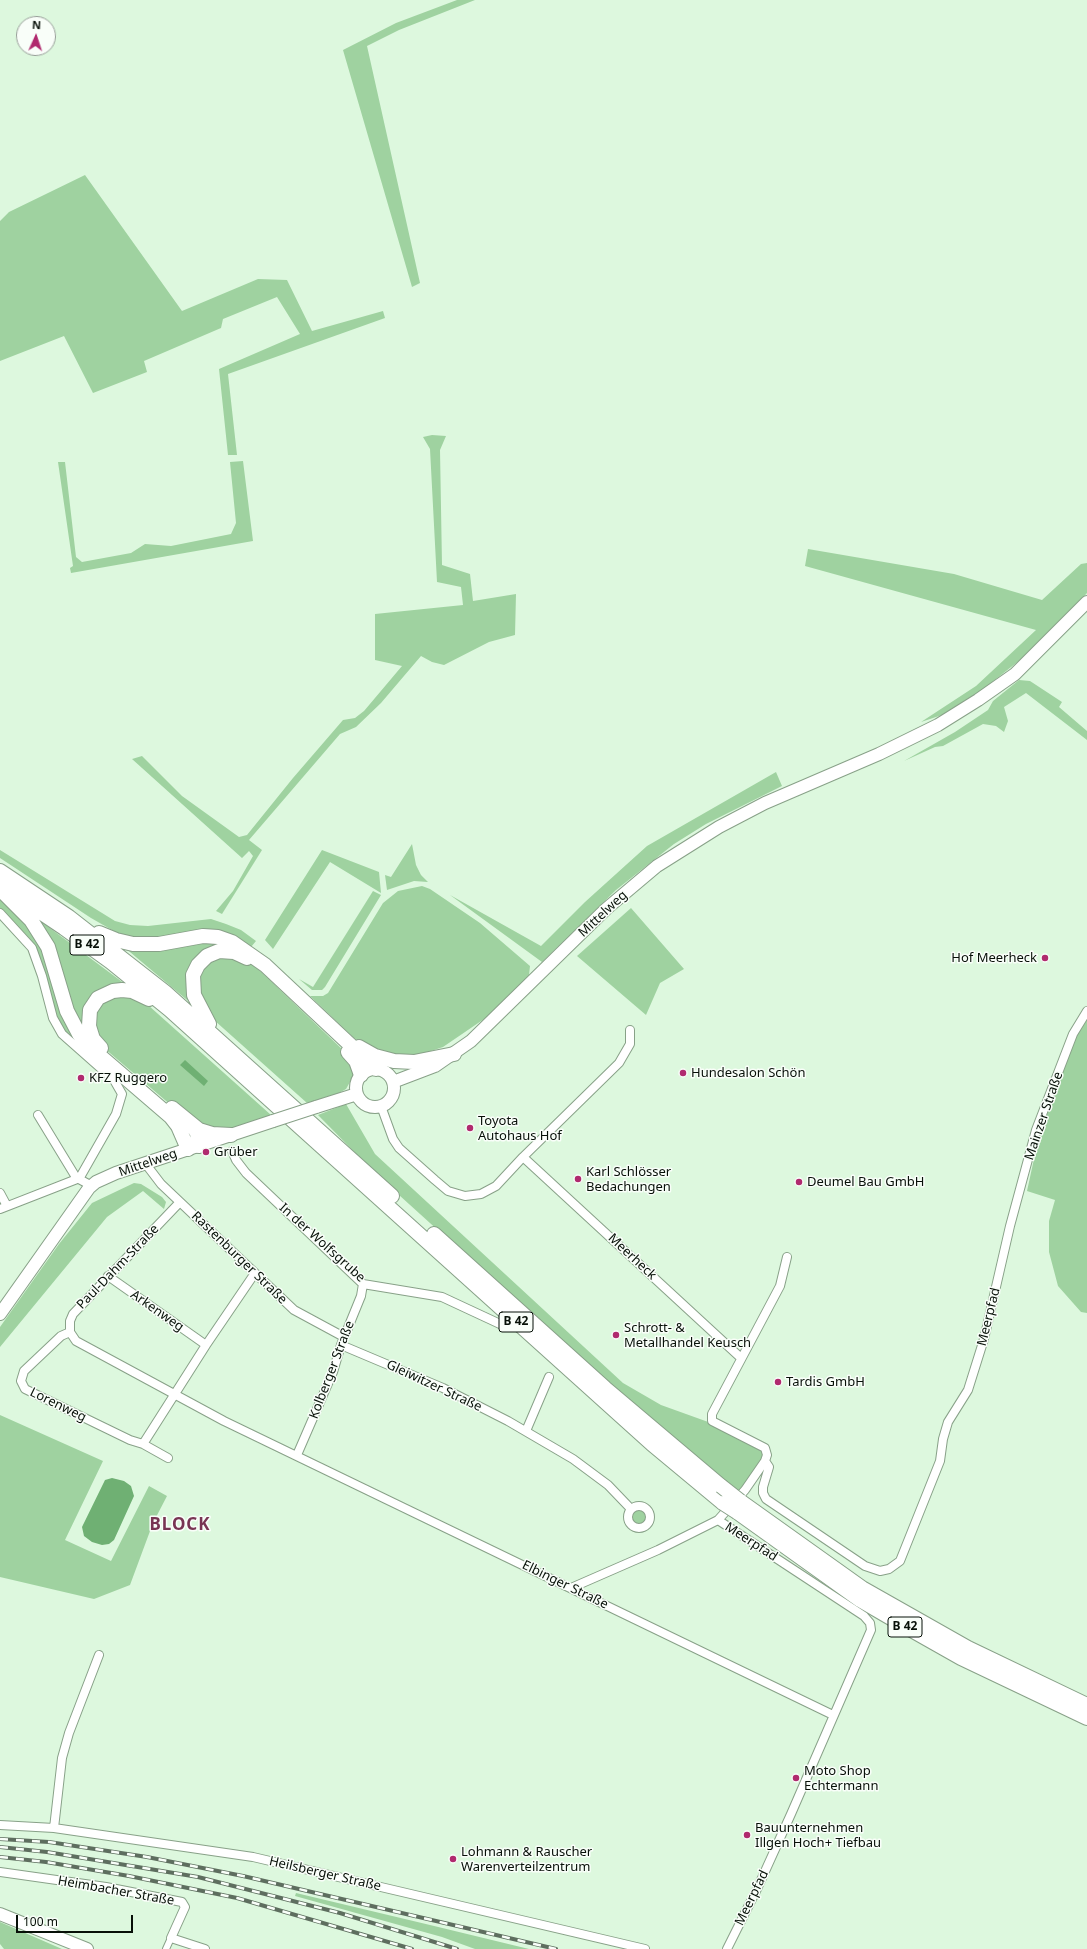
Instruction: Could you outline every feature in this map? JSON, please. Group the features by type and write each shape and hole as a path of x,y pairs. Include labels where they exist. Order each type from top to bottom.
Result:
{"highway":[{"name":"B 42","path":"0,872 69,917 165,992 546,1335 672,1446 721,1486 739,1507 860,1600 961,1658 1087,1718"},
{"name":"B 42","path":"0,884 111,962 170,1010 652,1444 724,1503 739,1507 869,1592 968,1648 1087,1706"},
{"path":"0,890 31,920 48,947 67,1011 85,1043 171,1117 194,1147"},
{"path":"69,917 108,937 133,944 159,944 203,936 218,937 232,942 265,965 376,1069"},
{"path":"219,1039 196,1002 192,982 195,970 202,960 212,953 227,951 241,955 267,974 352,1056 356,1061 361,1075"},
{"path":"170,1010 132,991 112,991 104,994 90,1010 89,1026 93,1039 99,1047 192,1125 207,1132 231,1135"},
{"path":"335,1032 346,1037 370,1053 394,1061 414,1062 454,1054"},
{"path":"192,1125 197,1133 194,1147"}],"main road":[{"name":"Mittelweg","path":"393,1082 419,1073 454,1054 471,1041 606,909 657,866 719,827 765,803 878,754 938,724 978,700 1015,674 1087,602"},
{"path":"376,1069 387,1074 393,1082 394,1091 391,1098 381,1106 366,1106 356,1094 356,1084 361,1075 376,1069"},
{"name":"Mittelweg","path":"0,1314 96,1182 145,1163 356,1094"},
{"path":"0,1914 87,1949"}],"street":[{"path":"0,913 32,948 42,976 53,1018 62,1034 114,1080 120,1087 122,1094 116,1114 78,1179 4,1208 0,1193"},
{"name":"Mainzer Straße","path":"1010,1226 1036,1130 1073,1034 1087,1011"},
{"path":"381,1106 392,1139 399,1148 448,1191 465,1196 481,1194 496,1186 523,1157 618,1063 630,1044 630,1030"},
{"path":"38,1115 78,1179 92,1186"},
{"name":"In der Wolfsgrube","path":"232,1151 236,1160 246,1173 363,1284 442,1297 500,1324"},
{"name":"Meerheck","path":"523,1157 741,1358"},
{"name":"Rastenburger Straße","path":"145,1163 161,1184 294,1310 343,1341"},
{"name":"Paul-Dahm-Straße","path":"70,1332 70,1321 72,1314 180,1202"},
{"name":"Meerpfad","path":"727,1949 757,1889 791,1814 871,1630 870,1623 864,1616 718,1520 745,1490 765,1460 769,1467 763,1487 763,1493 766,1499 865,1566 880,1570 889,1569 900,1561 940,1461 943,1439 948,1422 968,1390 984,1340 1010,1226"},
{"path":"765,1460 767,1455 765,1448 712,1421 712,1414 780,1286 787,1257"},
{"path":"143,1444 206,1345 255,1273"},
{"name":"Arkenweg","path":"108,1276 206,1345"},
{"name":"Kolberger Straße","path":"297,1456 333,1372 343,1341 361,1296 363,1284"},
{"path":"70,1332 76,1341 175,1394"},
{"name":"Lorenweg","path":"70,1332 61,1336 24,1371 21,1381 24,1389 130,1440 143,1444 168,1458"},
{"name":"Gleiwitzer Straße","path":"343,1341 444,1388 526,1431 573,1459 608,1485 631,1509"},
{"path":"526,1431 549,1377"},
{"name":"Elbinger Straße","path":"175,1394 224,1421 833,1715"},
{"path":"571,1588 658,1550 718,1520"},
{"path":"54,1828 62,1758 69,1733 99,1655"},
{"name":"Heilsberger Straße","path":"0,1825 54,1828 253,1857 646,1949"},
{"name":"Heimbacher Straße","path":"0,1872 106,1887 182,1902 185,1907 171,1938"},
{"path":"166,1949 171,1938 205,1949"}],"shaded area":[{"path":"457,0 475,0 399,30 367,46 420,283 412,287 343,50 396,23"},
{"path":"85,175 182,311 258,279 287,280 312,331 383,311 385,318 228,374 237,455 228,455 219,369 300,334 277,297 223,319 221,328 144,361 147,372 93,393 64,336 0,361 0,221 9,212"},
{"path":"432,435 446,436 440,450 442,565 470,574 473,601 516,594 515,635 489,642 444,665 432,662 421,656 381,703 356,727 340,734 249,840 262,850 222,914 216,911 233,891 253,856 249,851 242,858 132,759 142,756 182,796 239,837 247,835 293,778 343,720 355,718 364,711 402,666 375,660 375,614 463,605 461,587 437,582 430,449 423,437"},
{"path":"243,461 253,541 71,573 70,568 73,566 58,462 65,462 76,557 82,562 131,553 145,544 171,546 231,534 236,523 230,462"},
{"path":"808,549 954,574 1042,600 1081,564 1087,563 1087,593 1062,620 1020,660 982,690 942,715 921,722 976,686 1036,630 805,566"},
{"path":"1019,680 1030,681 1062,702 1059,707 1087,731 1087,740 1026,693 1004,707 1008,721 1004,732 996,726 983,724 943,746 935,747 904,761 955,732 988,710 993,701"},
{"path":"776,772 782,786 706,824 674,844 616,890 542,962 450,895 541,946 585,902 647,846"},
{"path":"412,844 416,865 421,875 428,882 414,881 387,890 385,875 391,877"},
{"path":"0,850 115,921 130,925 148,926 211,919 241,930 256,941 251,947 240,940 169,936 135,938 119,934 91,918 0,858"},
{"path":"322,850 379,872 381,893 330,862 273,949 265,940"},
{"path":"422,886 430,889 480,923 530,966 529,975 487,1017 443,1047 416,1056 391,1055 365,1045 354,1038 310,996 323,996 328,993 383,903 398,891"},
{"path":"373,891 381,895 325,987 322,990 312,990 299,979 313,987"},
{"path":"0,898 11,906 40,942 62,1009 130,1086 114,1083 63,1041 52,1021 30,949 0,917"},
{"path":"631,908 684,969 660,983 646,1015 577,956"},
{"path":"35,917 129,987 107,989 85,1034 78,1024"},
{"path":"196,942 224,944 204,952 193,1005 124,947"},
{"path":"223,956 247,962 256,967 344,1051 355,1073 346,1089 339,1093 307,1103 214,1020 204,1007 197,980 209,960"},
{"path":"131,996 148,1005 271,1115 242,1126 218,1130 186,1118 104,1048 93,1020 96,1009 110,997"},
{"path":"1087,1014 1087,1313 1081,1312 1058,1286 1049,1252 1049,1221 1055,1200 1027,1191 1039,1136 1080,1027"},
{"path":"185,1060 208,1081 204,1086 180,1065"},
{"path":"346,1104 375,1154 623,1383 661,1405 711,1423 761,1448 763,1459 738,1492 609,1385 378,1176 318,1115"},
{"path":"134,1183 141,1184 162,1197 166,1202 164,1209 143,1191 107,1217 0,1347 0,1327 59,1244 92,1203"},
{"path":"0,1415 103,1461 65,1540 111,1561 149,1486 167,1496 153,1523 130,1585 94,1599 0,1577"},
{"path":"112,1478 124,1481 131,1486 134,1496 114,1540 109,1544 102,1545 92,1542 84,1536 82,1527 105,1480"},
{"path":"636,1510 642,1510 646,1514 646,1520 642,1524 636,1524 632,1520 632,1514"},
{"path":"296,1893 529,1949 475,1949 442,1937 295,1896"},
{"path":"0,1922 62,1949 4,1949 0,1944"}],"railway":[{"path":"0,1839 49,1842 147,1857 243,1876 556,1949"},
{"path":"0,1847 47,1852 198,1877 340,1913 457,1949"},
{"path":"0,1857 46,1862 129,1876 237,1898 412,1949"}],"place":[{"name":"Hof Meerheck","path":"1045,958"},
{"name":"Hundesalon Schön","path":"683,1073"},
{"name":"KFZ Ruggero","path":"81,1078"},
{"name":"Toyota Autohaus Hof","path":"470,1128"},
{"name":"Grüber","path":"206,1152"},
{"name":"Karl Schlösser Bedachungen","path":"578,1179"},
{"name":"Deumel Bau GmbH","path":"799,1182"},
{"name":"Schrott- & Metallhandel Keusch","path":"616,1335"},
{"name":"Tardis GmbH","path":"778,1382"},
{"name":"Moto Shop Echtermann","path":"796,1778"},
{"name":"Bauunternehmen Illgen Hoch+ Tiefbau","path":"747,1835"},
{"name":"Lohmann & Rauscher Warenverteilzentrum","path":"453,1859"}],"district":[{"name":"BLOCK","path":"180,1525"}]}
